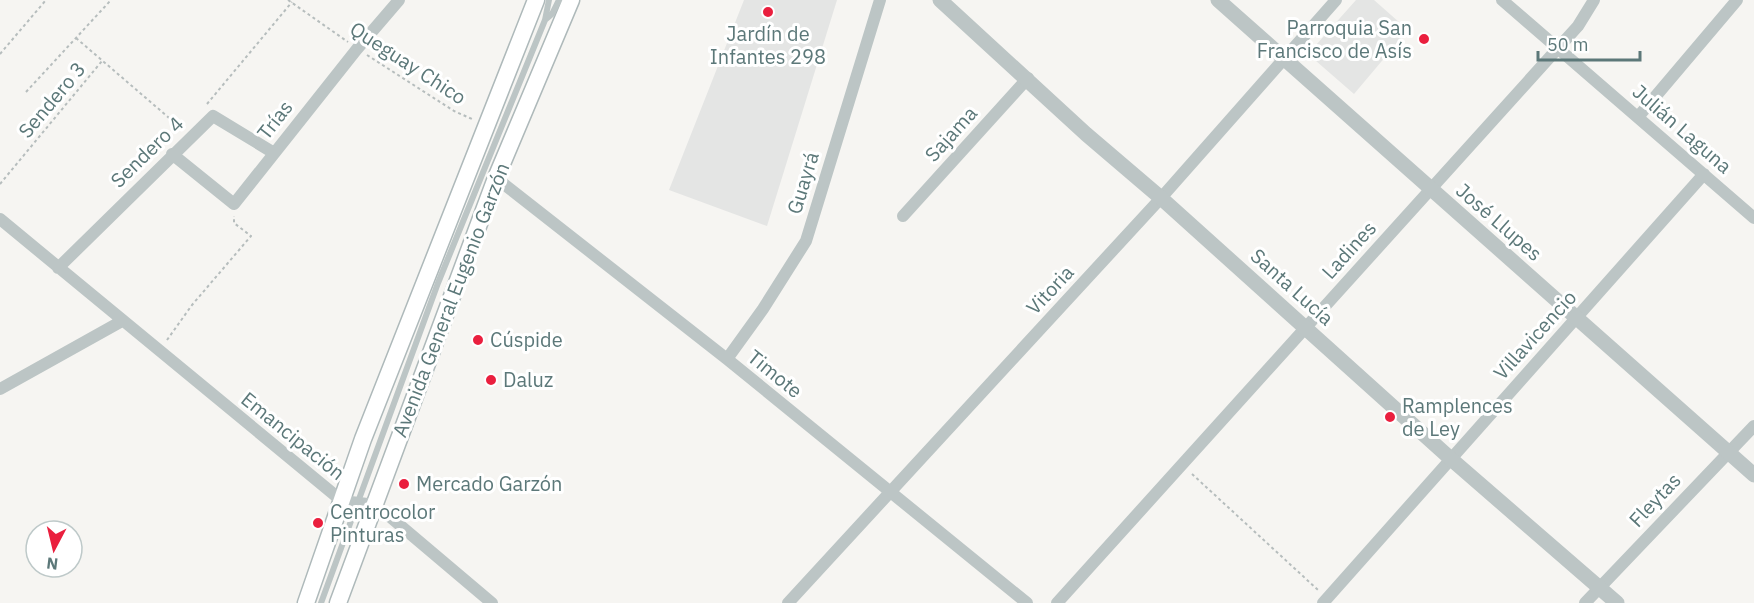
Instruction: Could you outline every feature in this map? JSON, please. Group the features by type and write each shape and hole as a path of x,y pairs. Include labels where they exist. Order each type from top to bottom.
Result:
{"main road":[{"name":"Avenida General Eugenio Garzón","path":"306,603 350,502 363,438 537,0"},
{"name":"Avenida General Eugenio Garzón","path":"338,603 496,177 571,0"}],"street":[{"name":"Trías","path":"234,204 357,48 399,0"},
{"name":"Guayrá","path":"727,359 763,309 806,241 880,0"},
{"name":"Santa Lucía","path":"940,0 1028,78 1086,135 1161,198 1451,459 1617,603"},
{"name":"José Llupes","path":"1218,0 1754,475"},
{"name":"Vitoria","path":"788,603 1161,198 1336,0"},
{"name":"Julián Laguna","path":"1502,0 1754,218"},
{"name":"Ladines","path":"1057,603 1578,26 1594,0"},
{"path":"1638,117 1737,0"},
{"name":"Sajama","path":"903,216 1028,78"},
{"name":"Sendero 4","path":"58,268 213,116 274,153"},
{"path":"172,154 234,204"},
{"name":"Villavicencio","path":"1325,601 1704,174"},
{"name":"Timote","path":"496,177 727,359 1027,603"},
{"name":"Emancipación","path":"0,219 122,321 350,502"},
{"path":"0,389 122,321"},
{"name":"Fleytas","path":"1585,603 1715,464 1730,453 1754,426"},
{"path":"350,502 376,505 492,603"}],"lane":[{"name":"Avenida General Eugenio Garzón","path":"321,603 350,502 544,20 549,0"},
{"name":"Avenida General Eugenio Garzón","path":"544,20 552,14 559,0"}],"path":[{"path":"0,54 46,0"},
{"path":"26,92 111,0"},
{"path":"202,111 290,1"},
{"name":"Queguay Chico","path":"290,1 454,111 486,125"},
{"path":"76,38 183,129 189,123"},
{"name":"Sendero 3","path":"0,184 102,61"},
{"path":"160,351 192,304 251,236 234,223 234,204"},
{"path":"1183,465 1325,601"}],"shaded area":[{"path":"744,0 837,0 767,226 669,190"},
{"path":"1356,0 1374,0 1408,30 1354,94 1308,54"}],"place":[{"name":"Jardín de Infantes 298","path":"768,12"},
{"name":"Parroquia San Francisco de Asís","path":"1424,39"},
{"name":"Cúspide","path":"478,340"},
{"name":"Daluz","path":"491,380"},
{"name":"Ramplences de Ley","path":"1390,417"},
{"name":"Mercado Garzón","path":"404,484"},
{"name":"Centrocolor Pinturas","path":"318,523"}]}
